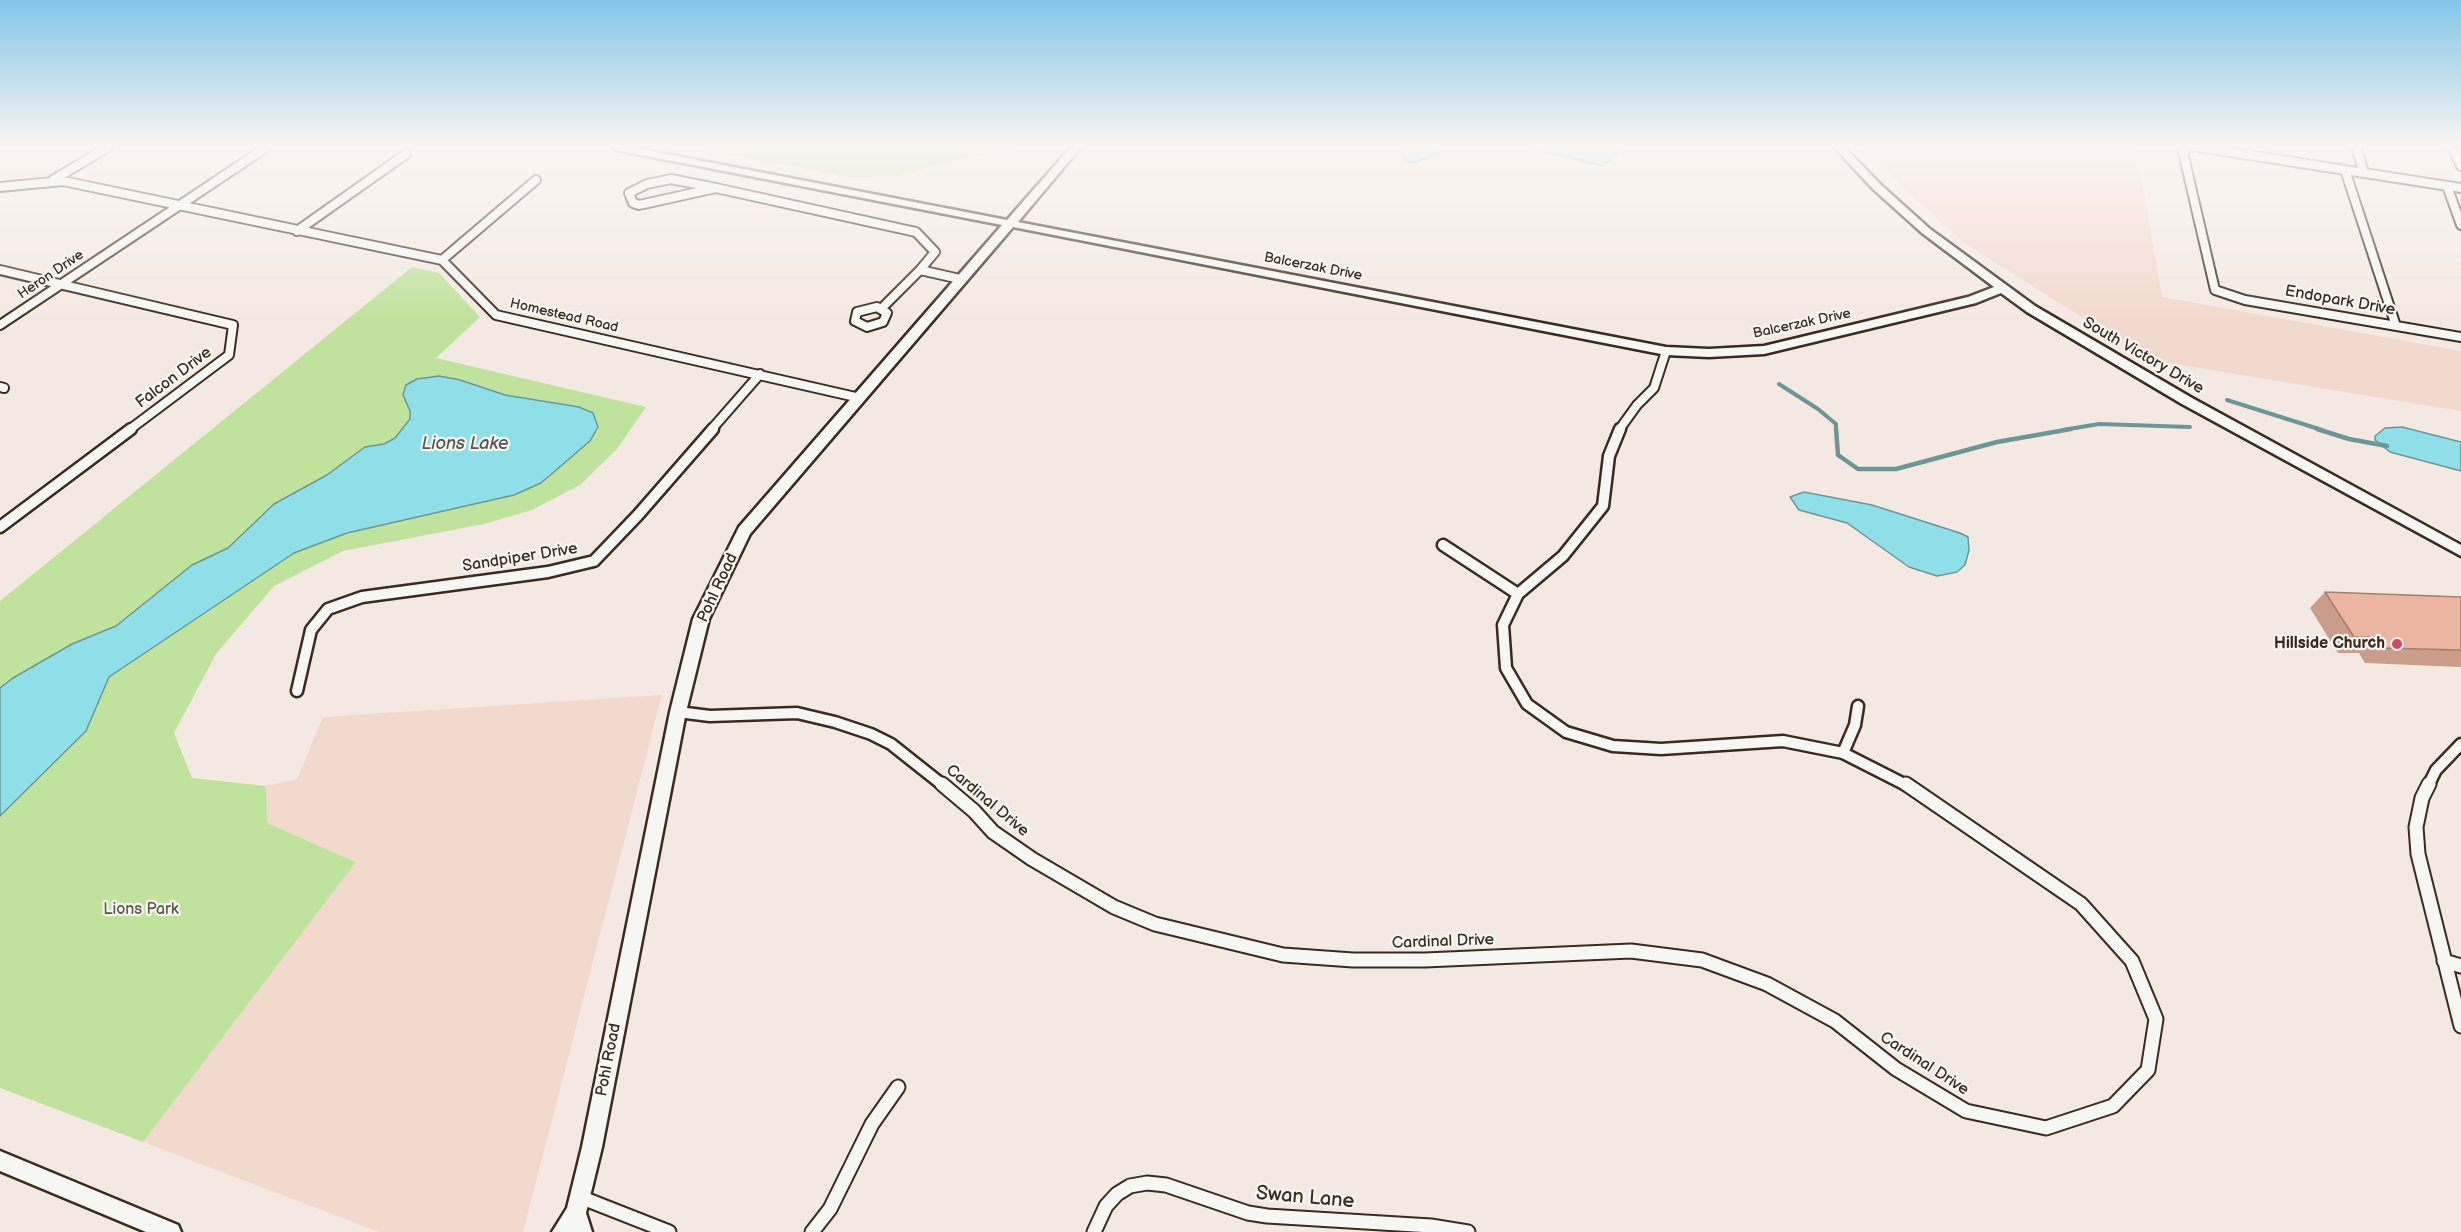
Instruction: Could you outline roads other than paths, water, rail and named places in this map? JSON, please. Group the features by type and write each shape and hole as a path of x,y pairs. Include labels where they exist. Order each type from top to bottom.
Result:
{"street":[{"path":"170,204 442,260 507,204"},
{"path":"297,231 335,204"},
{"path":"791,204 916,232 935,252 882,308"},
{"name":"Balcerzak Drive","path":"913,204 1666,351 1709,353 1764,350 1972,300 2002,288"},
{"name":"Pohl Road","path":"562,1232 579,1214 678,712 701,620 744,531 1025,204"},
{"name":"South Victory Drive","path":"1896,204 1914,221 2002,288 2134,371 2461,551"},
{"name":"Endopark Drive","path":"2196,204 2216,290 2245,300 2461,337"},
{"path":"2356,204 2396,326"},
{"path":"2453,204 2461,225"},
{"name":"Heron Drive","path":"0,325 177,206"},
{"name":"Homestead Road","path":"442,260 496,315 860,398"},
{"path":"0,270 60,286"},
{"path":"920,270 960,279"},
{"name":"Falcon Drive","path":"0,527 229,355 232,325 60,286"},
{"name":"Cardinal Drive","path":"678,712 710,716 797,713 871,734 891,744 913,760 974,811 993,832 1032,859 1114,907 1174,930 1283,954 1353,960 1425,960 1631,951 1702,960 1767,984 1835,1021 1896,1069 1966,1111 2046,1128 2113,1106 2148,1070 2156,1020 2132,961 2081,904 1899,780 1843,753 1783,741 1661,748 1613,746 1566,732 1527,704 1506,668 1503,625 1518,594 1563,556 1604,506 1609,456 1616,435 1637,405 1654,388 1666,351"},
{"name":"Sandpiper Drive","path":"297,691 311,630 328,609 362,597 548,572 594,561 638,515 760,374"},
{"path":"1443,545 1518,594"},
{"path":"1843,753 1855,725 1858,706"},
{"path":"2461,744 2436,770 2422,798 2416,827 2418,854 2461,1026"},
{"path":"2444,961 2461,966"},
{"path":"812,1232 830,1209 872,1124 898,1088"},
{"path":"0,1161 171,1232"},
{"name":"Swan Lane","path":"1094,1232 1106,1206 1117,1194 1130,1186 1147,1183 1166,1185 1248,1213 1330,1226 1431,1226 1468,1232"},
{"path":"579,1214 669,1232"}],"water":[{"name":"Lions Lake","path":"439,376 460,380 505,395 579,407 593,413 598,427 590,441 541,483 514,495 347,533 294,553 109,677 86,731 0,816 0,688 72,644 116,626 192,565 228,548 274,504 327,475 365,447 384,444 395,438 410,419 410,411 403,395 406,385 417,379"},
{"path":"2402,427 2461,442 2461,471 2390,452 2375,440 2375,436 2385,428"},
{"path":"1804,492 1872,505 1960,533 1968,537 1969,550 1965,565 1957,572 1937,576 1909,567 1847,523 1799,510 1790,497"}],"waterway":[{"path":"1779,384 1818,409 1836,424 1836,429"},
{"path":"2227,400 2322,430"},
{"path":"2063,430 2099,424 2190,427"},
{"path":"1836,429 1838,455 1858,469 1896,469 1997,442 2071,429"},
{"path":"2317,429 2349,439 2387,446"}],"place":[{"name":"Hillside Church","path":"2397,644"}],"park label":[{"name":"Lions Park","path":"141,910"}]}
